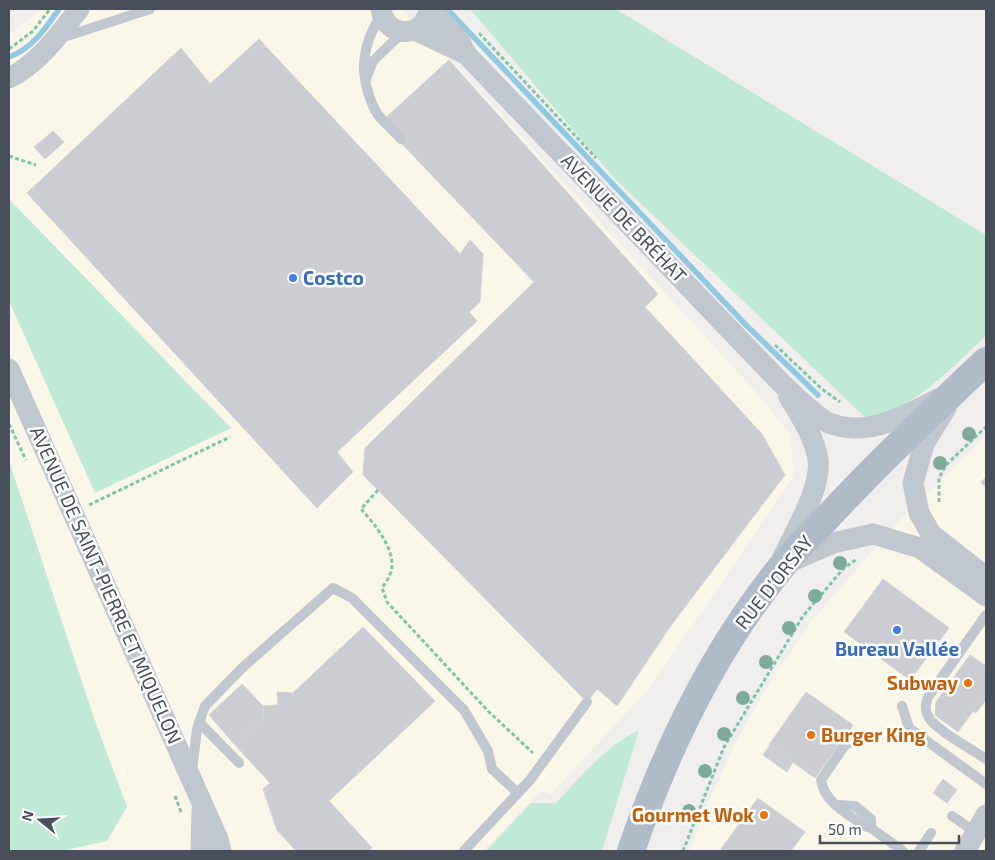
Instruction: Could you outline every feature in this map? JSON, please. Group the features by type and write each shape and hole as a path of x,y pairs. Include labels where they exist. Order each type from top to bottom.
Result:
{"main road":[{"name":"RUE D'ORSAY","path":"631,851 651,794 675,736 726,645 776,574 862,479 986,361"}],"street":[{"path":"9,78 17,74 56,40 79,9"},
{"path":"409,31 426,21 430,9"},
{"name":"AVENUE DE BRÉHAT","path":"430,9 458,38 466,54 781,384 828,423 864,429 894,421 956,389"},
{"name":"AVENUE DE BRÉHAT","path":"382,11 390,26 409,31 466,54"},
{"name":"AVENUE DE SAINT-PIERRE ET MIQUELON","path":"9,369 202,802 218,839 221,851"},
{"name":"AVENUE DE BRÉHAT","path":"776,574 816,484 818,461 810,432 781,384"},
{"path":"956,389 924,444 914,483 919,513 931,534 986,577"},
{"path":"776,574 833,543 873,534 920,548 986,596"},
{"name":"AVENUE DE SAINT-PIERRE ET MIQUELON","path":"201,851 202,802"},
{"path":"966,851 981,824"}],"lane":[{"path":"56,40 150,9"},
{"path":"382,11 365,45 362,62 375,111 401,139"},
{"path":"366,80 373,61 409,31"},
{"path":"191,777 199,722 205,706 235,674 333,588 352,598 464,710 488,751 492,769 518,793"},
{"path":"986,615 928,697 925,707 928,717 986,759"},
{"path":"464,851 518,793 587,702"},
{"path":"902,706 910,728 986,784"},
{"path":"199,722 239,763"},
{"path":"860,743 853,741 845,745 821,780 822,791 864,826 871,828 903,851"},
{"path":"952,816 981,824"},
{"path":"919,851 931,833"}],"path":[{"path":"9,49 33,31 50,9"},
{"path":"476,30 602,164"},
{"path":"9,156 36,165"},
{"path":"774,345 822,389 840,402"},
{"path":"938,504 939,478 946,465 986,427"},
{"path":"73,512 230,437"},
{"path":"378,490 361,509 379,529 392,563 389,577 382,588 388,602 488,711 543,762"},
{"path":"683,851 724,747 804,616 844,568 856,559 864,558"}],"shaded area":[{"path":"42,9 401,9 450,59 756,392 790,434 794,476 651,686 550,795 542,790 483,851 9,851 9,35"},
{"path":"986,437 986,851 690,851 709,801 738,738 773,677 810,623 900,520"}],"green space":[{"path":"470,9 616,9 986,235 986,336 946,373 916,397 884,413 866,418 614,178"},
{"path":"9,199 231,428 95,493 9,301"},
{"path":"9,461 94,718 127,807 107,841 62,851 9,851"},
{"path":"639,730 602,851 486,851 531,803 556,803 605,753"}],"building":[{"name":"Costco","path":"259,39 460,254 470,240 483,254 480,302 469,312 477,321 337,452 353,472 317,508 27,193 181,48 210,84"},
{"path":"449,60 658,294 645,307 762,434 785,475 672,624 617,706 597,689 587,702 363,475 365,448 534,282 381,122"},
{"path":"53,131 64,142 45,159 34,147"},
{"path":"986,477 986,488 981,482"},
{"name":"Bureau Vallée","path":"883,579 949,628 910,680 844,632"},
{"path":"363,627 435,701 329,801 372,848 369,851 296,851 277,830 263,789 270,783 236,746 263,719 263,706 278,705 277,692 293,693"},
{"name":"Subway","path":"970,655 986,666 986,700 976,713 973,711 958,732 935,715 936,702"},
{"path":"242,684 263,706 263,719 236,746 209,715"},
{"name":"Burger King","path":"806,692 853,725 815,778 769,745"},
{"path":"770,745 793,762 787,772 763,755"},
{"path":"943,779 957,790 947,803 933,793"},
{"name":"Gourmet Wok","path":"758,798 805,832 791,851 724,851 721,849"}],"waterway":[{"path":"9,57 32,43 59,9"},
{"path":"447,9 746,325 818,395"}],"place":[{"name":"Costco","path":"293,278"},
{"name":"Bureau Vallée","path":"897,630"},
{"name":"Subway","path":"968,683"},
{"name":"Burger King","path":"811,735"},
{"name":"Gourmet Wok","path":"764,815"}]}
